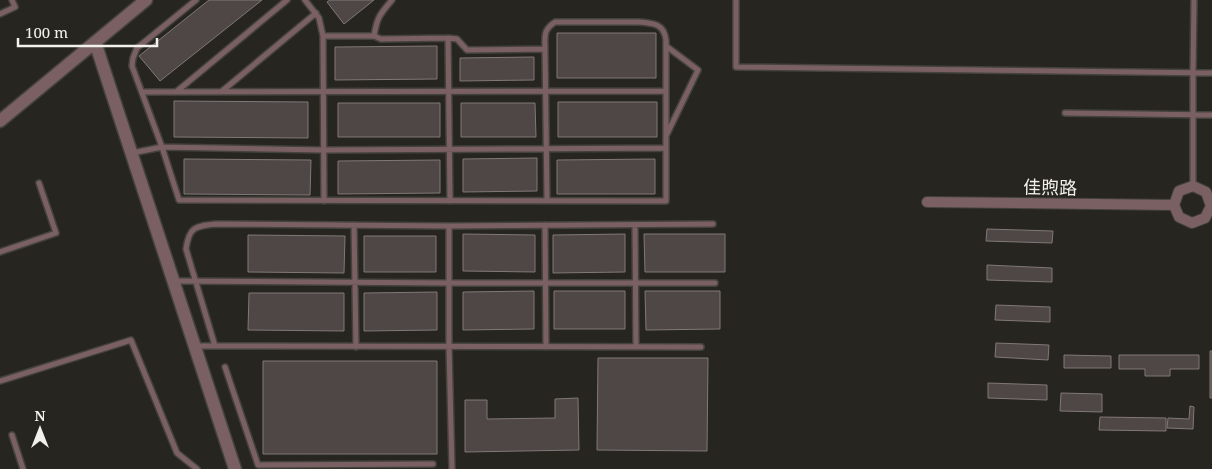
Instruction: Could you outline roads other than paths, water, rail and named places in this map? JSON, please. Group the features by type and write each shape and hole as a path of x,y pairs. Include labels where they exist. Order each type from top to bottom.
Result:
{"street":[{"path":"0,121 146,0"},
{"path":"95,42 235,469"},
{"path":"1193,186 1206,192 1211,206 1204,218 1192,223 1179,217 1174,205 1179,191 1193,186"},
{"name":"佳煦路","path":"926,202 1174,205"}],"lane":[{"path":"0,14 15,7 12,0"},
{"path":"196,0 138,48 133,58 132,66 179,200 324,201 450,201 547,201 666,201 666,46 665,32 658,26 639,22 555,22 545,33 547,201"},
{"path":"176,92 287,0"},
{"path":"305,0 319,18 323,36 324,201"},
{"path":"374,36 376,21 392,0"},
{"path":"736,0 736,67 1212,73"},
{"path":"1193,186 1194,0"},
{"path":"221,92 316,13"},
{"path":"323,36 374,36 380,39 448,38 457,39 467,50 545,49"},
{"path":"448,38 450,201"},
{"path":"666,46 698,70 666,137"},
{"path":"142,92 666,91"},
{"path":"1065,113 1212,115"},
{"path":"132,154 162,147 323,150 666,148"},
{"path":"0,252 56,233 39,183"},
{"path":"216,346 186,249 192,230 202,225 713,224"},
{"path":"354,225 356,346"},
{"path":"545,225 546,347"},
{"path":"635,225 636,347"},
{"path":"449,226 452,469"},
{"path":"173,281 715,283"},
{"path":"0,381 130,340 177,453 197,469"},
{"path":"195,346 701,347"},
{"path":"225,366 258,466 368,467 433,464"},
{"path":"12,435 23,469"}]}
